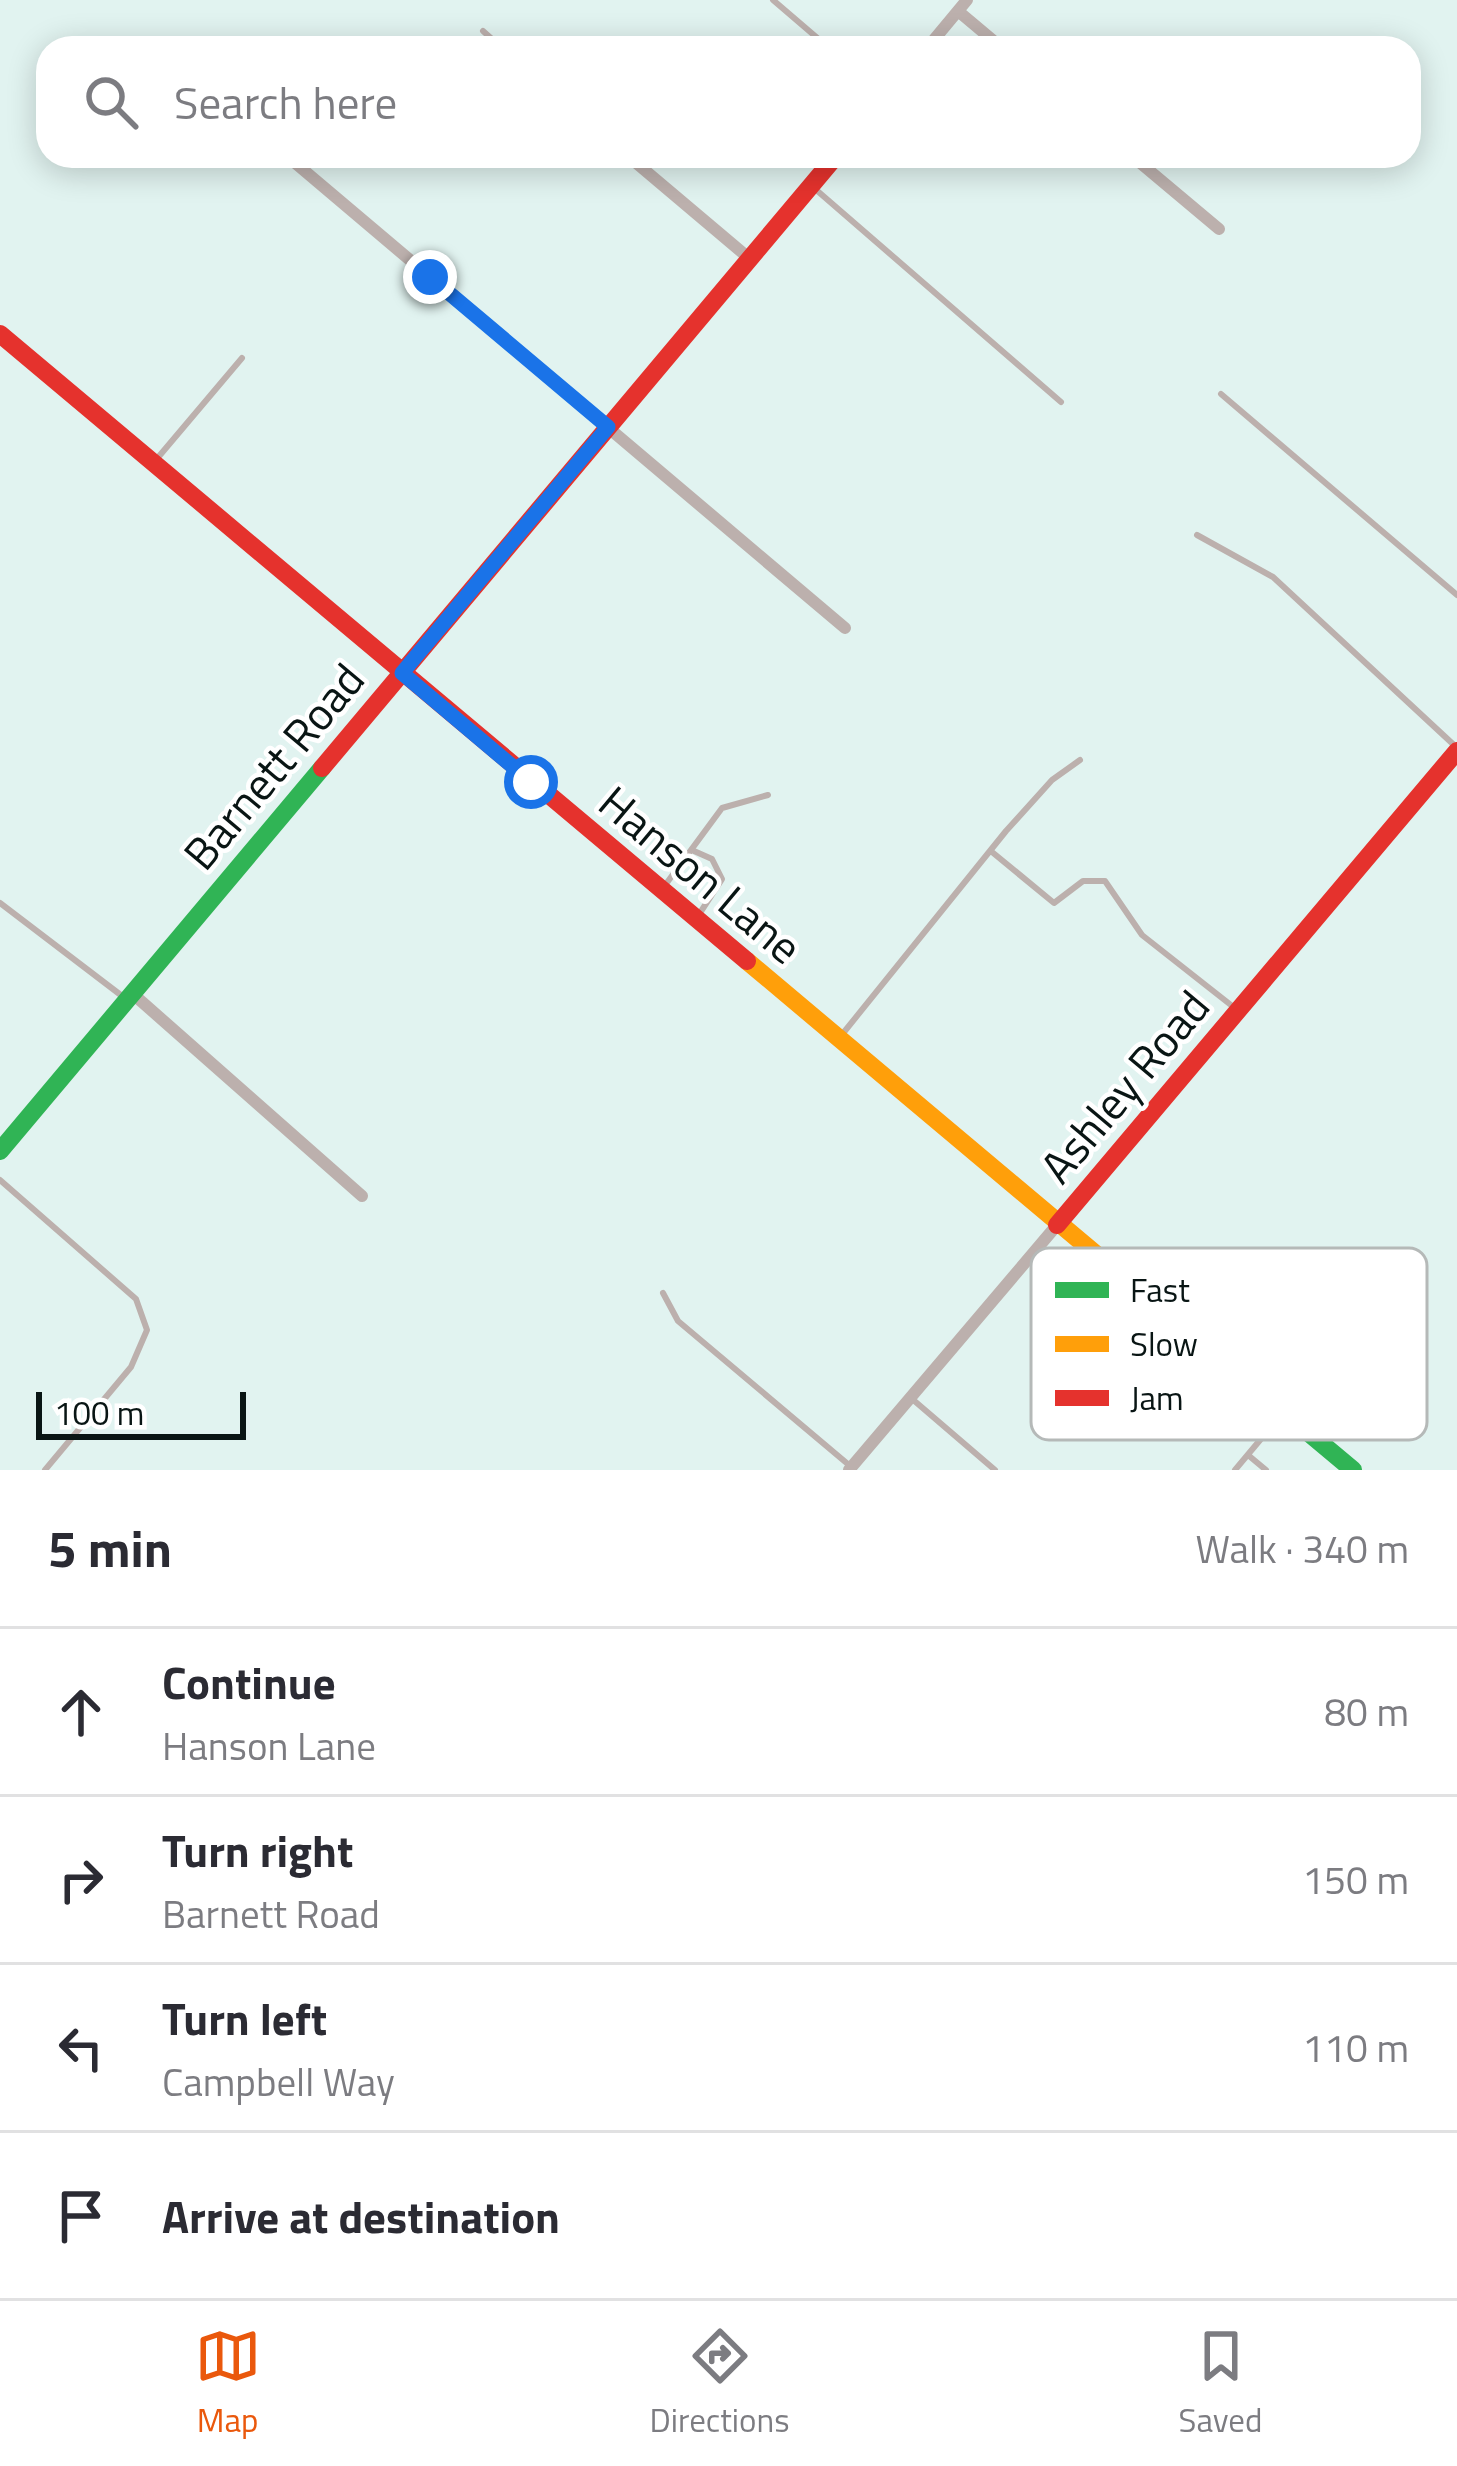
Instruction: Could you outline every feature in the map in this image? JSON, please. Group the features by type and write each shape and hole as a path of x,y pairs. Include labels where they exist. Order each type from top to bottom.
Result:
{"street":[{"path":"936,36 962,5 991,36"},
{"path":"301,168 845,628"},
{"path":"642,168 750,259"},
{"name":"Barnett Road","path":"0,1151 826,168"},
{"path":"1146,168 1220,229"},
{"name":"Hanson Lane","path":"0,334 1084,1248"},
{"name":"Ashley Road","path":"1038,1248 1457,749"},
{"path":"130,997 362,1196"},
{"name":"Ashley Road","path":"850,1469 1031,1256"},
{"name":"Hanson Lane","path":"1317,1440 1353,1470"}],"lane":[{"path":"773,0 816,36"},
{"path":"483,31 489,36"},
{"path":"811,186 1061,402"},
{"path":"153,464 242,358"},
{"path":"1221,394 1457,595"},
{"path":"1198,536 1273,577 1457,749"},
{"path":"838,1040 1052,780 1080,760"},
{"path":"661,891 722,808 768,795"},
{"path":"694,850 712,860 722,879 694,920"},
{"path":"992,851 1054,903 1083,881 1105,881 1142,935 1238,1010"},
{"path":"0,903 130,997"},
{"path":"0,1180 136,1299 147,1330 130,1366 45,1470"},
{"path":"663,1293 678,1322 850,1469"},
{"path":"910,1398 995,1470"},
{"path":"1234,1470 1261,1440"},
{"path":"1248,1455 1266,1470"}],"traffic: fast":[{"path":"0,1151 322,768"},
{"path":"1317,1440 1353,1470"}],"traffic: slow":[{"path":"747,961 1089,1248"}],"traffic: jam":[{"path":"322,768 826,168"},
{"path":"0,334 747,961"},
{"path":"1057,1225 1457,751"}],"route":[{"path":"430,277 608,427 402,673 531,782"}]}
